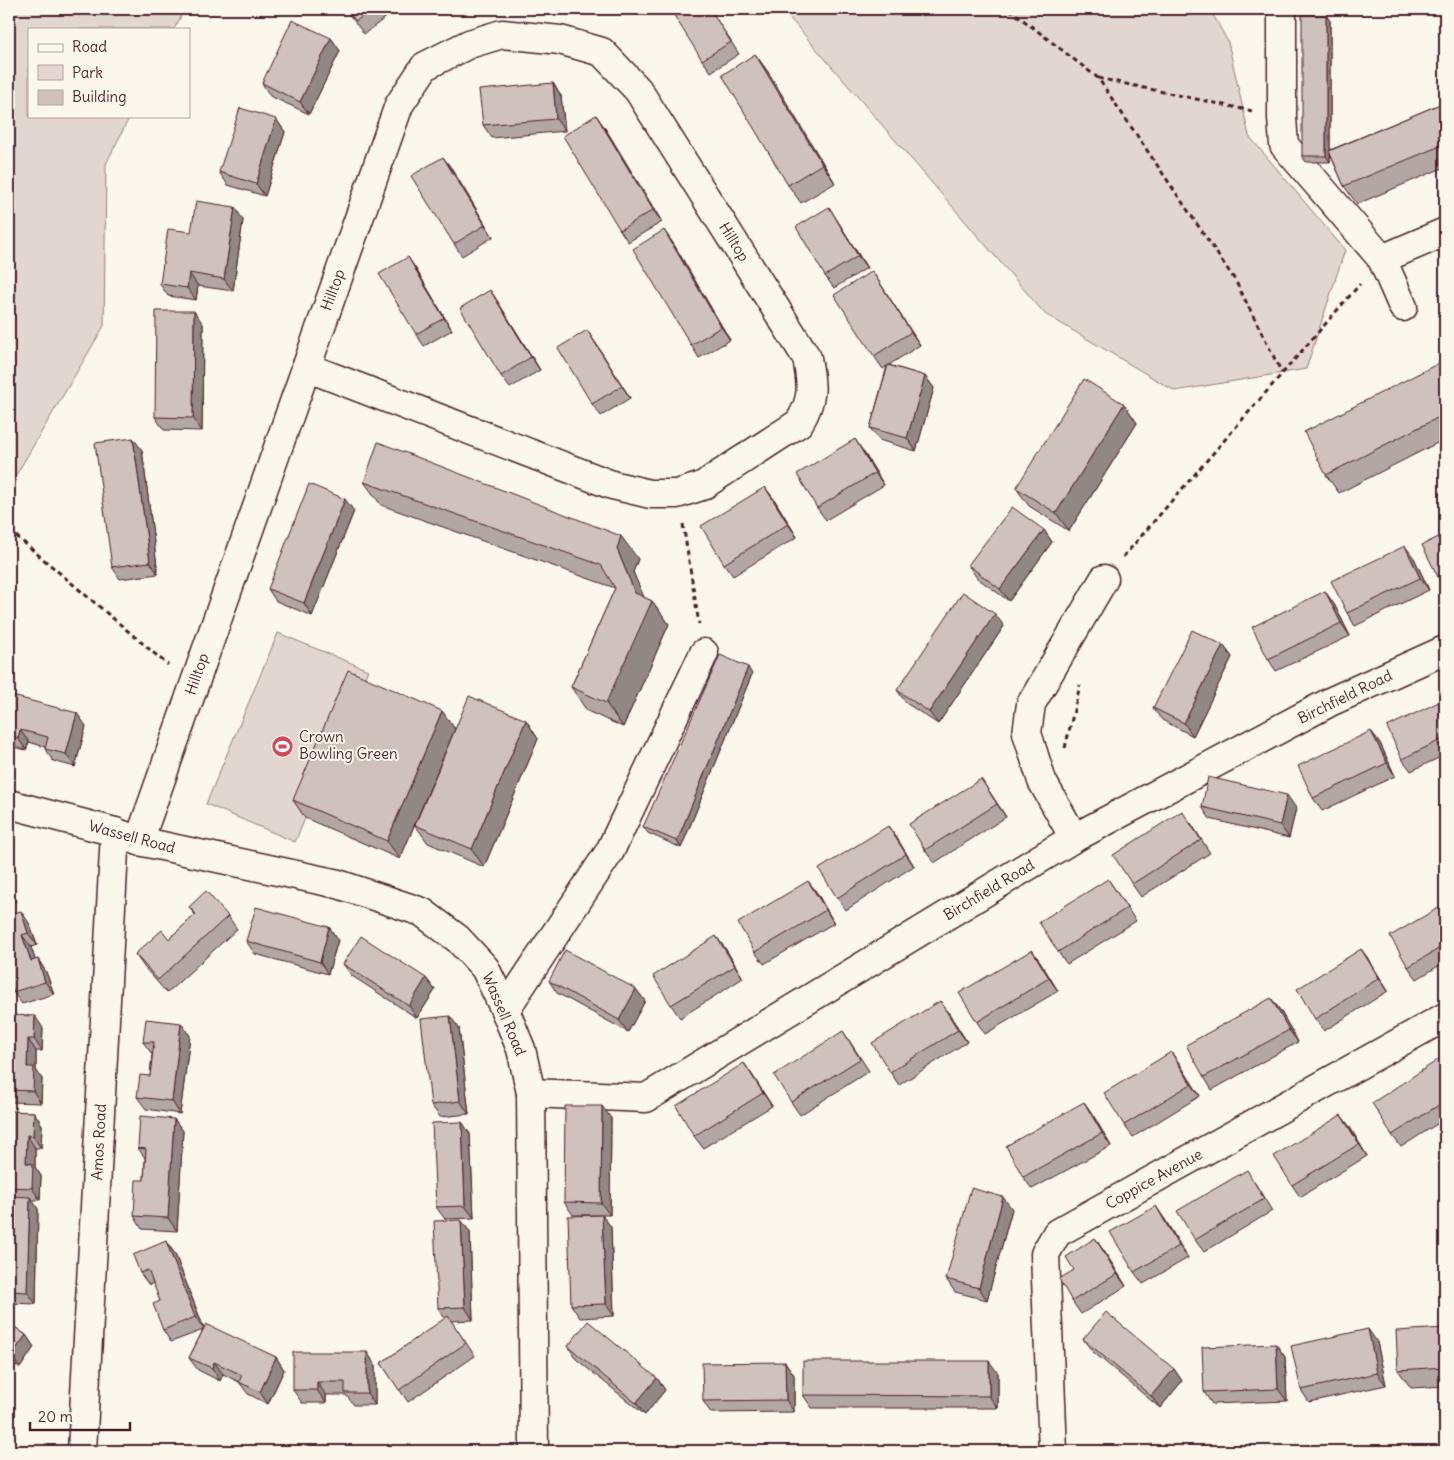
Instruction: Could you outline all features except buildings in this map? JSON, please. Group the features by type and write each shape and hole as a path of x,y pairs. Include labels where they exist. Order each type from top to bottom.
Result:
{"street":[{"path":"1282,9 1282,118 1284,146 1382,259 1403,307"},
{"name":"Hilltop","path":"127,836 193,687 306,367 399,105 425,66 469,44 502,34 560,40 602,52 638,90 807,358 812,383 808,408 799,422 702,486 677,494 650,494 612,485 306,367"},
{"path":"1382,259 1445,232"},
{"path":"1074,838 1042,781 1027,733 1031,704 1104,579"},
{"name":"Birchfield Road","path":"531,1093 646,1098 1074,838 1332,701 1445,650"},
{"path":"505,1010 610,850 704,653"},
{"name":"Wassell Road","path":"9,804 127,836 338,884 422,912 458,939 485,968 521,1049 531,1093 534,1451"},
{"name":"Amos Road","path":"82,1451 127,836"},
{"name":"Coppice Avenue","path":"1053,1451 1045,1254 1057,1233 1445,1017"}],"path":[{"path":"9,47 15,9"},
{"path":"1009,9 1098,78 1235,280 1282,373"},
{"path":"1098,78 1282,118"},
{"path":"1104,579 1382,259"},
{"path":"677,494 704,653"},
{"path":"9,530 193,687"},
{"path":"1064,753 1082,676"}],"green space":[{"path":"9,9 185,9 175,28 28,28 28,118 129,118 106,164 104,326 9,487"},
{"path":"782,9 1210,9 1228,42 1249,136 1345,250 1306,369 1175,391 1045,314"},
{"name":"Crown Bowling Green","path":"278,633 368,670 295,842 206,804"}],"place":[{"name":"Crown Bowling Green","path":"283,746"}]}
